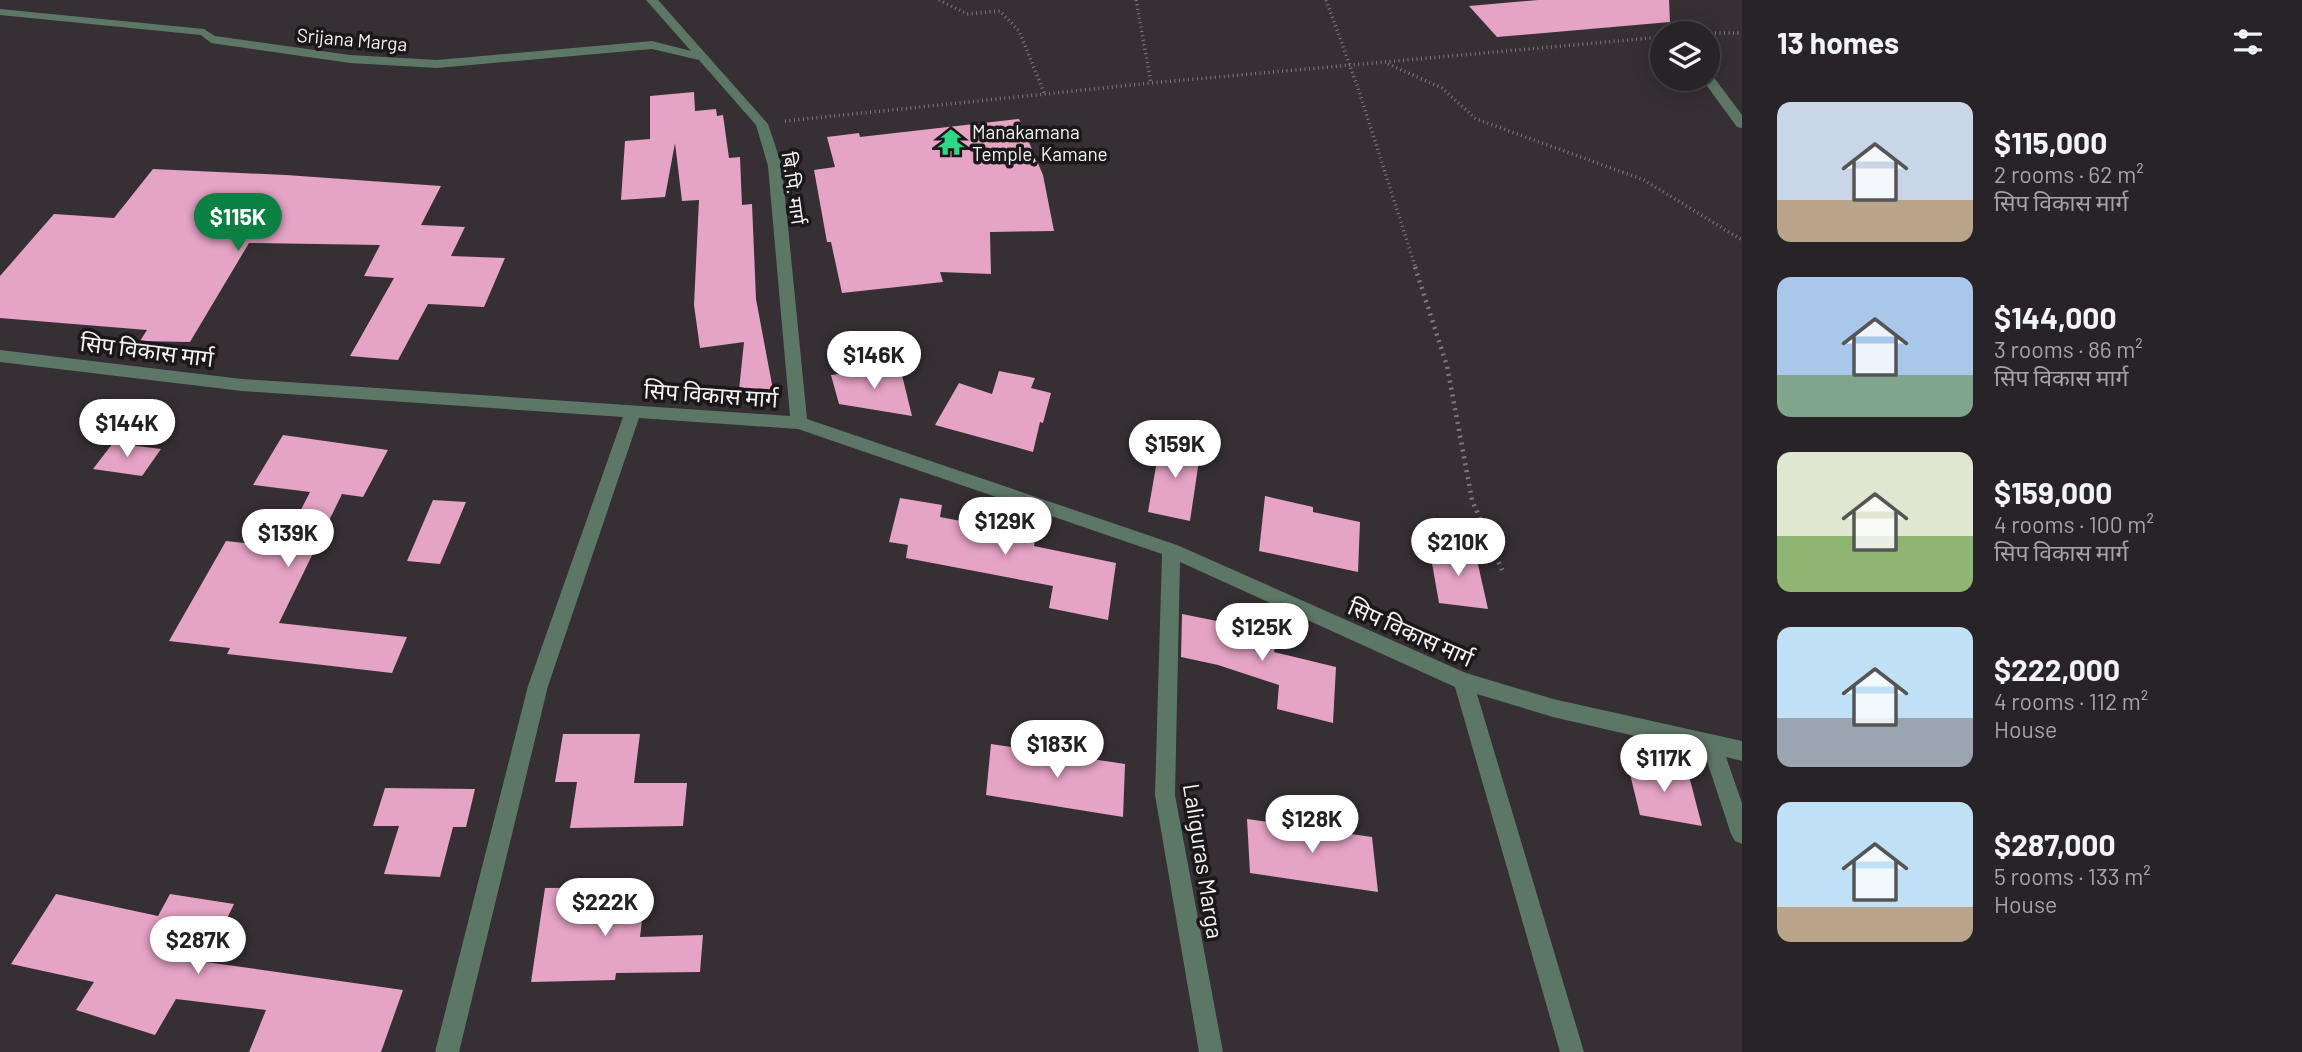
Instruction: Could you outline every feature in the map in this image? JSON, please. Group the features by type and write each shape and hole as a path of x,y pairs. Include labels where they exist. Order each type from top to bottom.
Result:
{"street":[{"name":"बि.पि. मार्ग","path":"652,0 762,124 775,166 799,424"},
{"name":"Srijana Marga","path":"0,12 204,32 211,39 266,49 375,61 437,64 652,45 702,57"},
{"path":"1718,91 1742,124"},
{"name":"सिप विकास मार्ग","path":"0,356 242,385 799,424 1171,550 1463,681 1553,708 1742,751"},
{"path":"447,1052 538,686 633,412"},
{"name":"Laliguras Marga","path":"1171,550 1166,794 1211,1052"},
{"path":"1463,681 1572,1052"},
{"path":"1712,745 1742,834"}],"path":[{"path":"939,0 967,14 1000,10 1019,31 1045,95"},
{"path":"1136,0 1151,83"},
{"path":"1326,0 1447,366 1472,500 1502,570"},
{"path":"1720,33 1742,33"},
{"path":"762,124 1151,83 1650,38"},
{"path":"1387,63 1442,88 1476,119 1644,180 1742,240"}],"building":[{"path":"1538,0 1669,0 1670,21 1497,37 1469,6"},
{"path":"694,92 695,111 716,109 717,116 723,115 729,158 740,157 742,205 752,204 756,299 773,390 739,390 744,342 700,348 694,305 699,200 682,201 675,143 665,197 621,200 625,141 650,139 650,96"},
{"path":"1019,119 1043,175 1054,231 990,232 991,274 940,272 943,282 842,293 831,242 827,242 814,170 835,167 827,137 859,133 860,137"},
{"path":"153,169 441,186 421,225 465,227 451,256 505,258 484,307 428,304 398,360 350,356 394,278 364,276 380,245 249,243 190,342 140,341 147,330 0,318 0,276 54,214 114,218"},
{"path":"900,367 912,416 839,404 831,375"},
{"path":"999,371 1035,378 1031,388 1051,393 1033,452 935,425 959,383 992,394"},
{"path":"283,435 388,450 363,497 342,494 279,623 407,637 392,673 227,654 230,648 169,641 226,541 282,547 310,492 253,485"},
{"path":"1161,438 1201,447 1190,521 1148,512"},
{"path":"113,443 161,449 142,476 93,469"},
{"path":"1265,496 1313,507 1313,512 1360,522 1358,572 1259,551"},
{"path":"900,498 942,505 940,517 1036,535 1034,546 1116,563 1108,620 1049,608 1053,586 906,558 908,545 889,542"},
{"path":"433,500 466,502 440,564 407,561"},
{"path":"1429,546 1475,551 1488,609 1439,603"},
{"path":"1182,614 1232,624 1233,618 1278,633 1274,652 1336,667 1333,723 1277,709 1279,685 1218,665 1181,657"},
{"path":"563,734 640,734 634,783 687,783 683,826 570,828 577,782 555,782"},
{"path":"991,744 1125,764 1123,817 986,795"},
{"path":"1627,762 1688,772 1702,826 1640,815"},
{"path":"385,788 475,789 466,827 453,827 440,877 384,874 399,826 373,826"},
{"path":"1247,819 1372,837 1378,892 1250,873"},
{"path":"646,887 640,937 703,935 700,972 616,973 615,980 531,982 545,888"},
{"path":"56,894 158,916 170,894 234,904 206,962 403,990 381,1052 249,1052 266,1010 176,999 155,1035 76,1010 94,982 11,964"}],"place":[{"name":"Manakamana Temple, Kamane","path":"951,142"}]}
